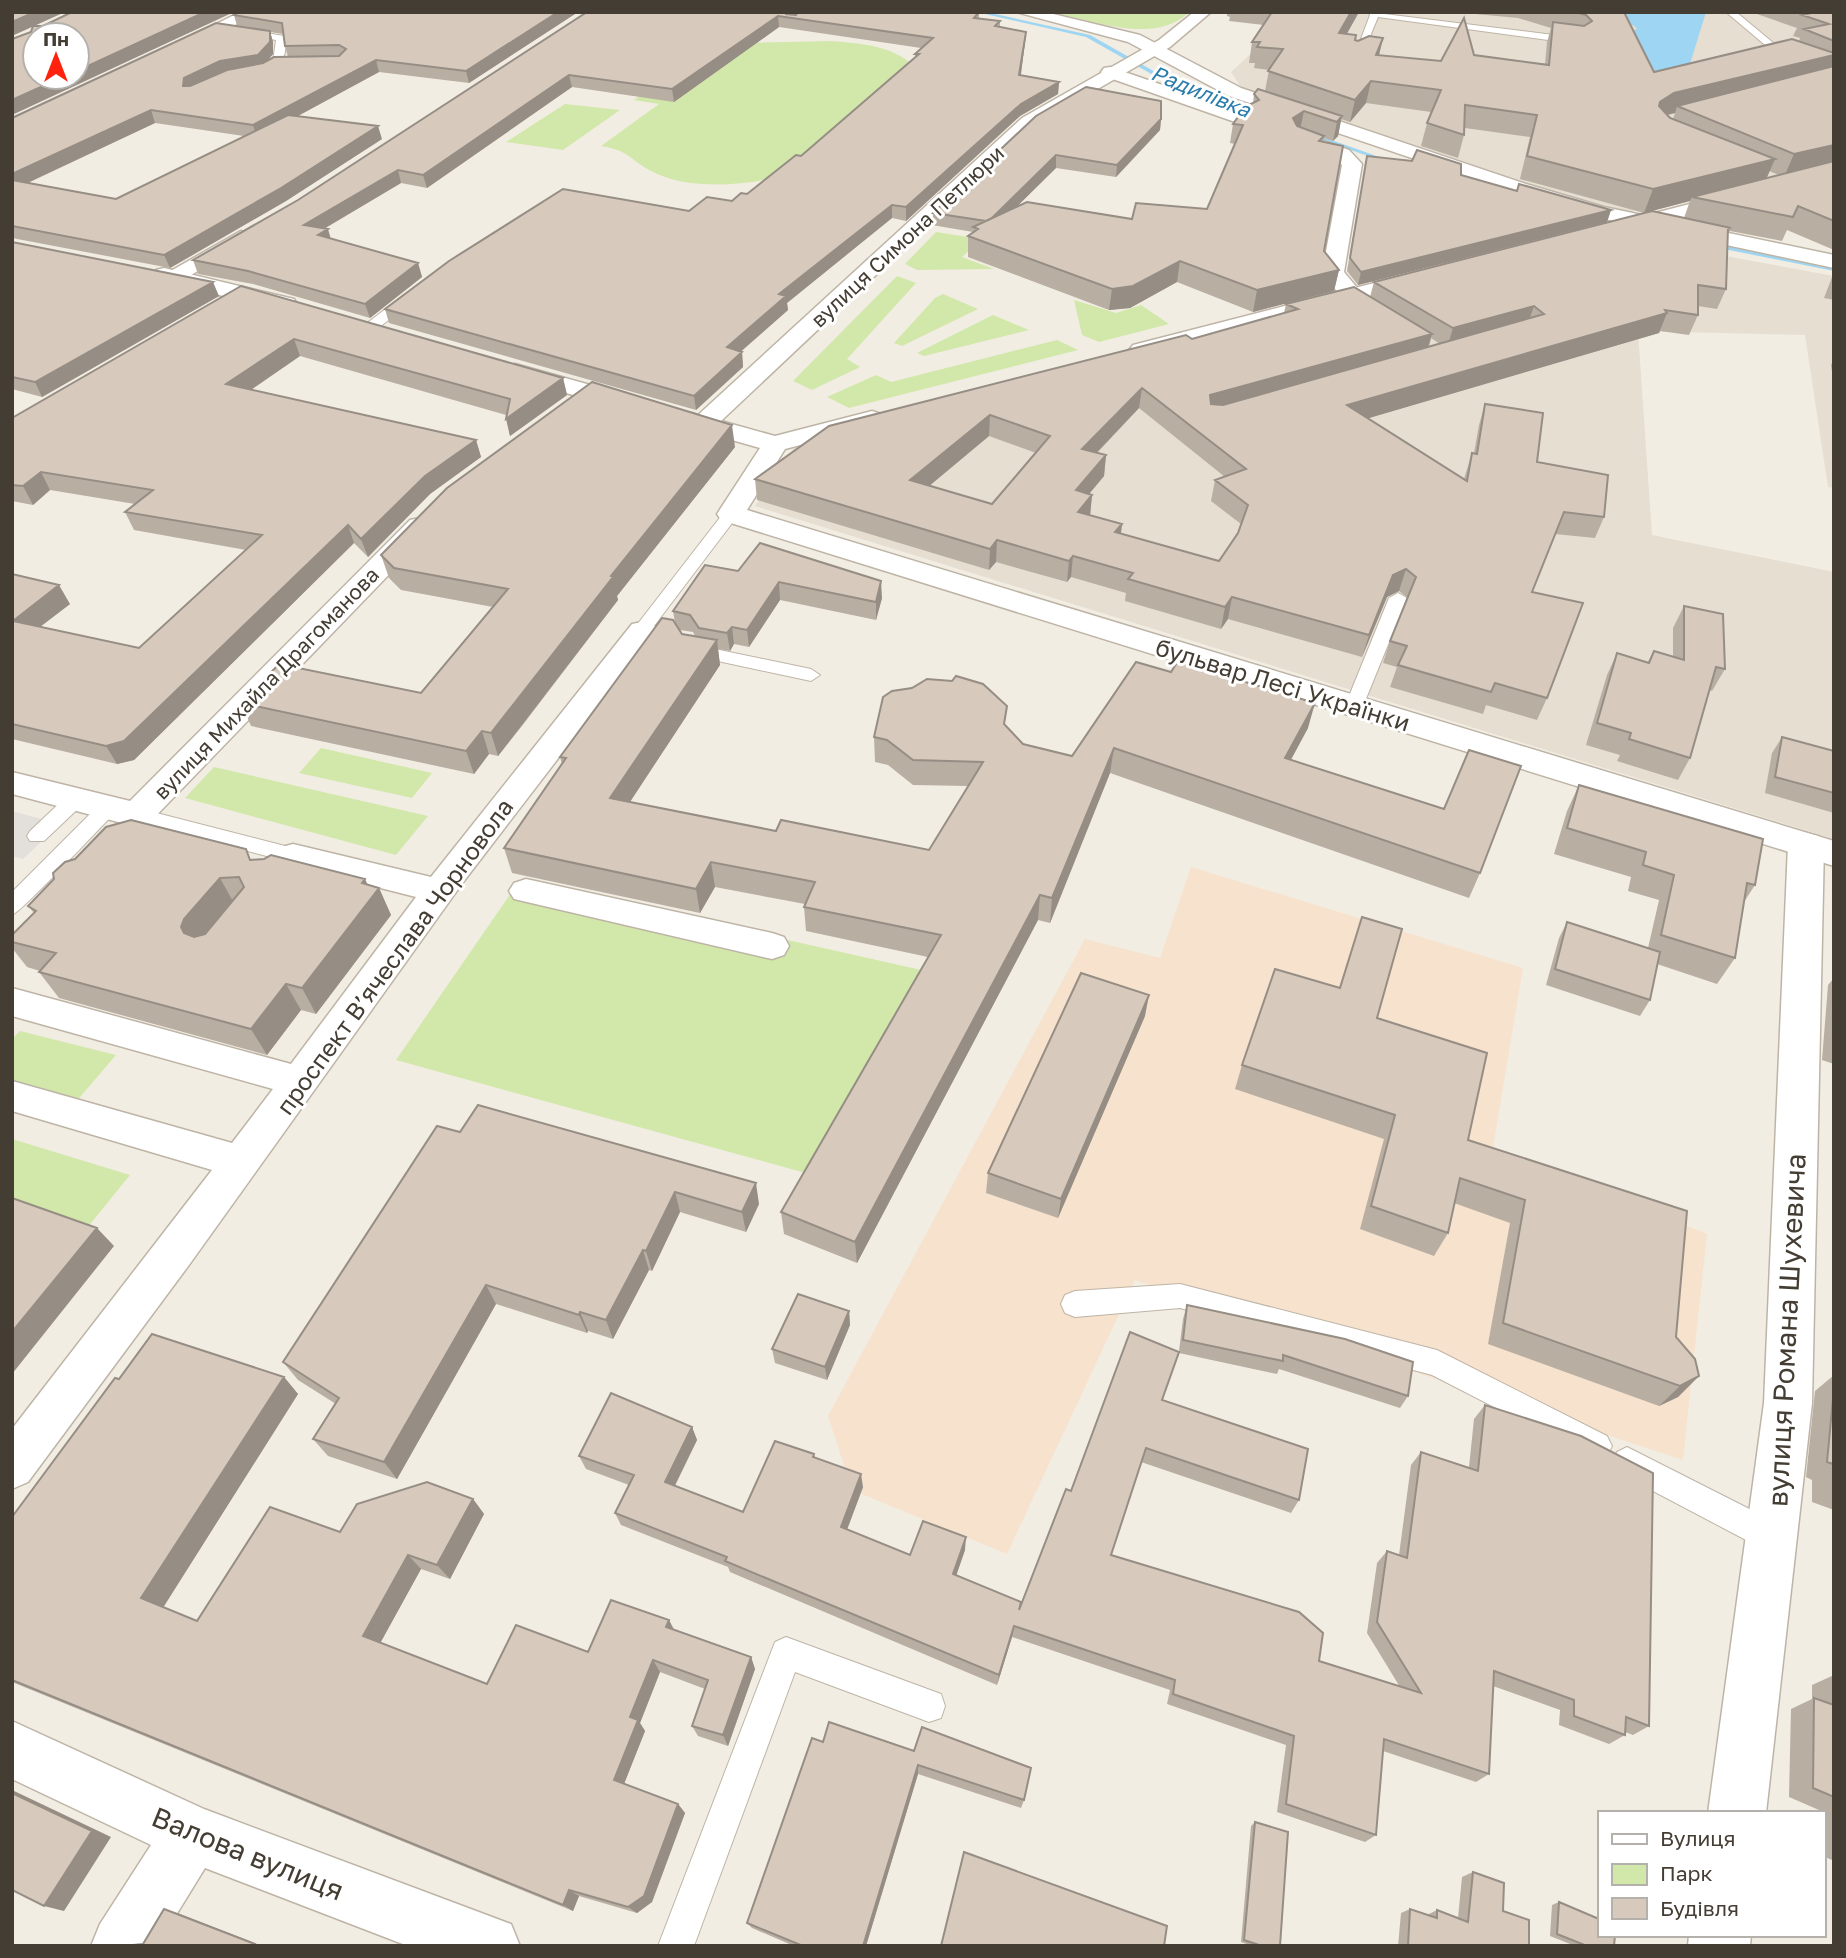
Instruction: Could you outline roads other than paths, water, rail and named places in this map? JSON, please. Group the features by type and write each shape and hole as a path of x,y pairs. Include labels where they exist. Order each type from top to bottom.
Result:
{"street":[{"path":"158,57 253,12"},
{"path":"1024,12 1115,32 1235,92 1519,188 1620,228 1834,262"},
{"path":"1151,52 1186,30 1203,12"},
{"name":"вулиця Симона Петлюри","path":"703,424 1028,122 1151,52"},
{"path":"1117,69 1262,126"},
{"path":"1287,135 1342,154 1352,164 1334,273 1360,303"},
{"path":"1620,228 1834,173"},
{"path":"173,276 257,228"},
{"path":"146,271 244,292 307,310"},
{"path":"1115,357 1360,303 1447,272"},
{"path":"209,312 244,292"},
{"path":"346,320 397,335"},
{"path":"487,362 775,444 888,415"},
{"path":"558,416 590,393"},
{"name":"проспект Вʼячеслава Чорновола","path":"731,514 775,444"},
{"name":"вулиця Михайла Драгоманова","path":"122,812 442,502"},
{"name":"бульвар Лесі Українки","path":"731,514 1820,850"},
{"name":"проспект Вʼячеслава Чорновола","path":"12,1466 301,1082 439,891 642,630"},
{"path":"12,783 122,812"},
{"name":"вулиця Романа Шухевича","path":"1737,1811 1774,1538 1788,1404 1820,850"},
{"path":"283,867 439,891"},
{"path":"526,891 772,946"},
{"path":"12,1002 301,1082"},
{"path":"12,1096 241,1162"},
{"name":"Валова вулиця","path":"12,1749 192,1834 489,1946"},
{"path":"121,1946 192,1834"}],"lane":[{"path":"1730,12 1780,54 1834,72"},
{"path":"1356,58 1373,13 1578,41"},
{"path":"219,29 281,38 281,56 277,63 266,71 249,74"},
{"path":"277,63 295,61"},
{"path":"1820,84 1834,80"},
{"path":"1763,175 1788,185"},
{"path":"371,327 419,289"},
{"name":"проспект Вʼячеслава Чорновола","path":"642,630 731,514"},
{"path":"1354,706 1398,597"},
{"path":"642,630 686,639 693,652 811,675"},
{"path":"37,836 75,800"},
{"path":"12,907 41,873 122,812 283,867"},
{"path":"1075,1304 1180,1296 1437,1363 1774,1538"},
{"path":"676,1946 786,1653 929,1706"}],"water":[{"path":"1613,12 1706,12 1686,77 1660,100 1633,32 1637,28"}],"waterway":[{"name":"Радилівка","path":"978,12 1088,36 1171,83 1257,115"},
{"name":"Радилівка","path":"1307,133 1393,163"},
{"name":"Радилівка","path":"1711,245 1834,269"}]}
